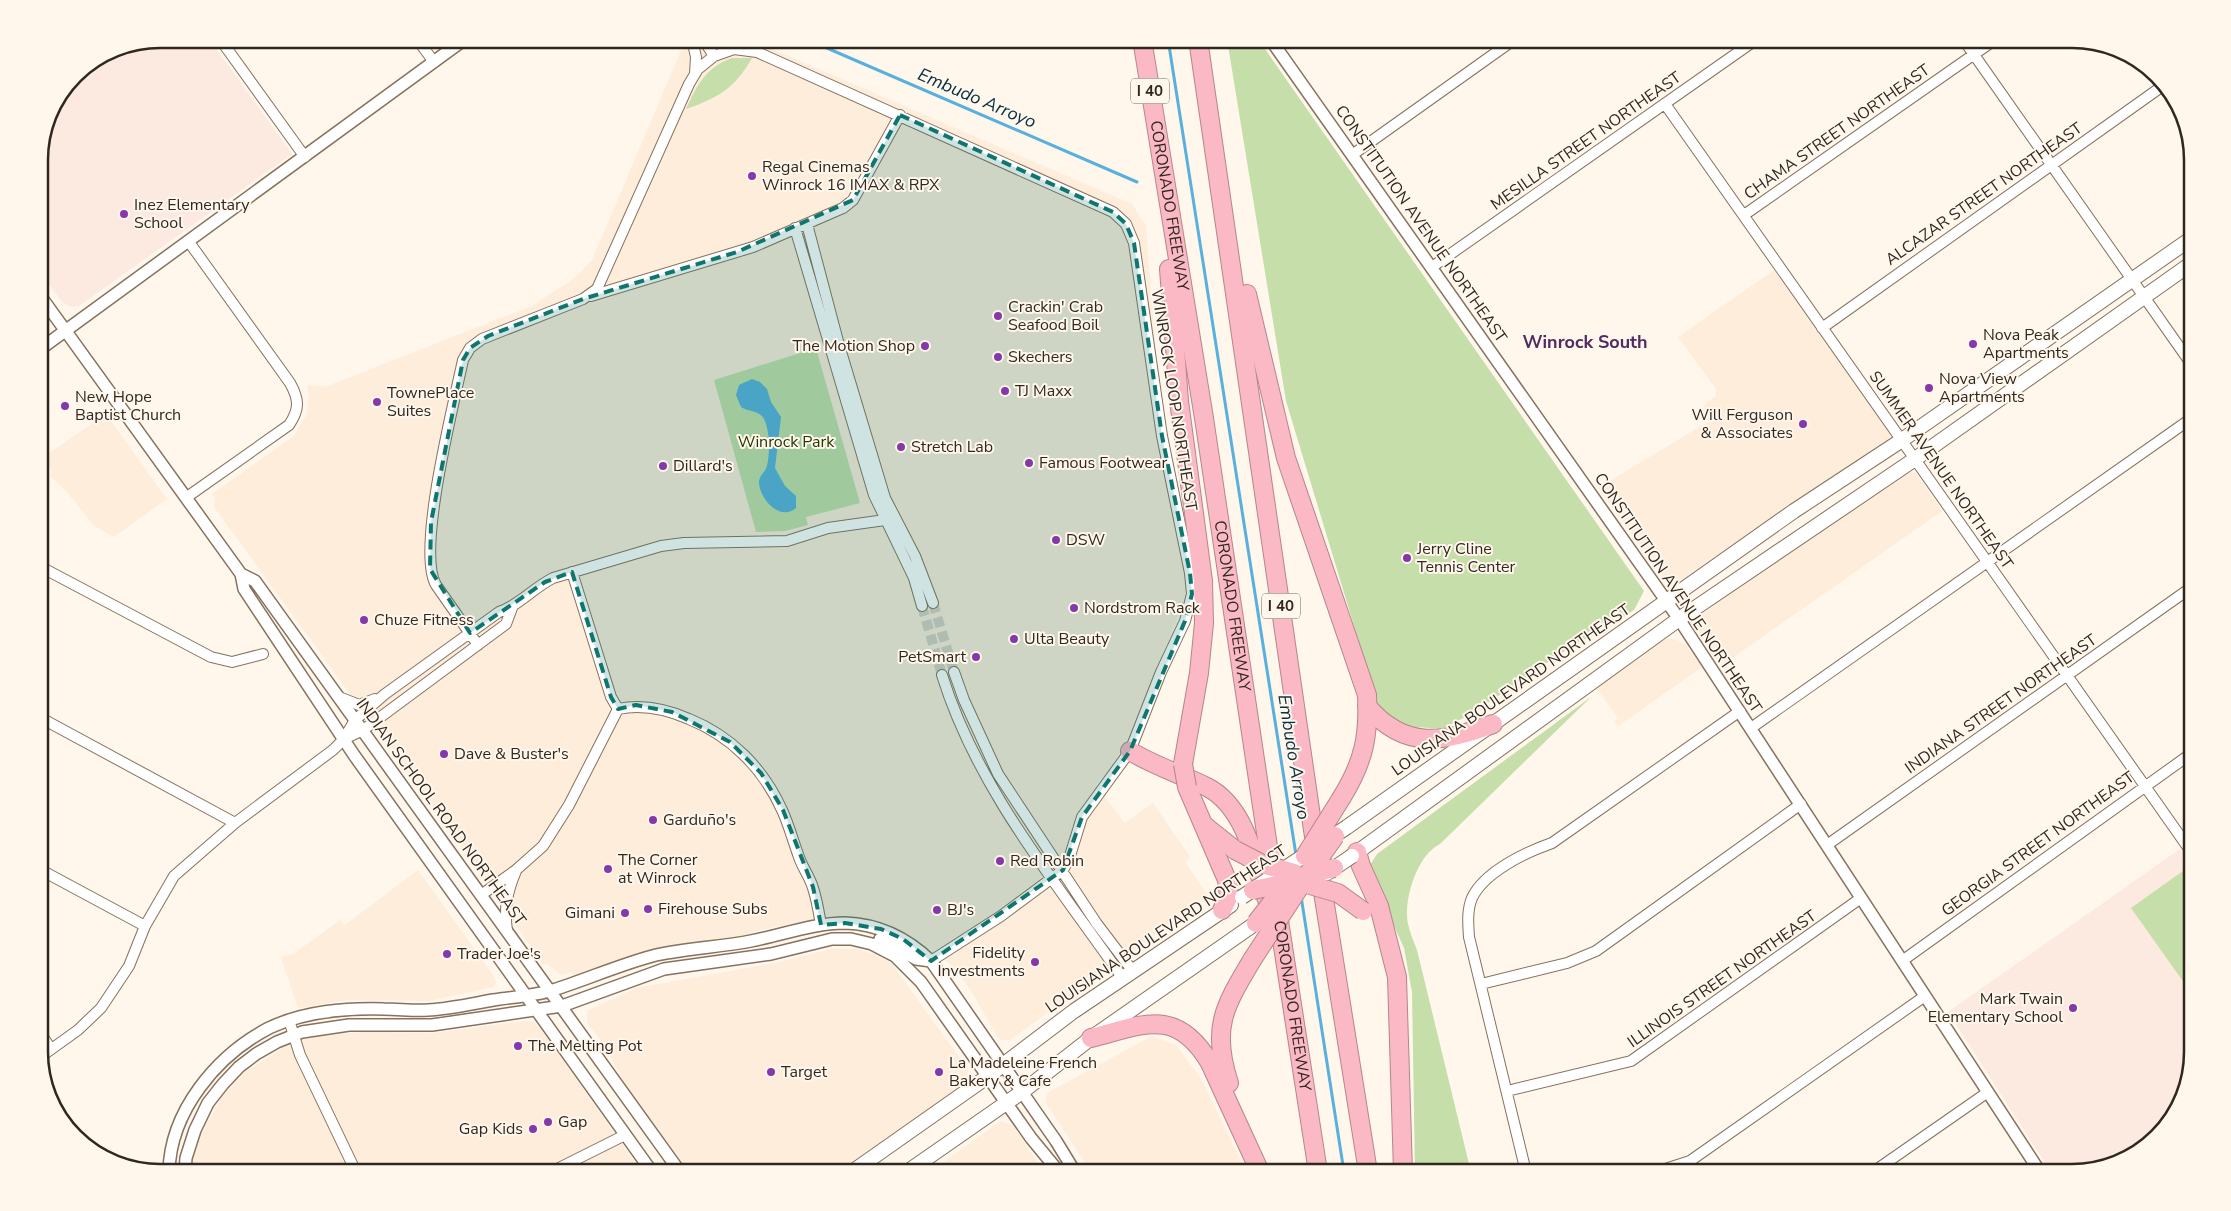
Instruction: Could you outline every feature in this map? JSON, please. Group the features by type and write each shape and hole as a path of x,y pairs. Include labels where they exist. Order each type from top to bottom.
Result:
{"highway":[{"name":"CORONADO FREEWAY","path":"1143,48 1204,418 1317,1164"},
{"name":"I 40","path":"1199,48 1313,830 1367,1164"},
{"path":"1158,144 1179,401 1202,581 1204,623 1200,673 1184,764 1187,787 1229,888 1229,896 1222,910"},
{"path":"1223,202 1286,458 1363,679 1368,706 1368,734 1354,776 1305,856 1297,881 1228,1001 1222,1019 1220,1034 1221,1051 1238,1120"},
{"path":"1368,706 1390,728 1418,738 1458,737 1492,724"},
{"path":"1130,751 1145,760 1208,788 1233,809 1251,850 1283,949"},
{"path":"1202,825 1234,850 1250,859 1297,881 1338,893 1362,911 1389,945"},
{"path":"1252,926 1297,881 1341,832"},
{"path":"1354,854 1379,906 1398,990 1399,1098 1403,1164"},
{"path":"1248,894 1297,881 1334,868"},
{"path":"1091,1038 1124,1028 1152,1024 1163,1024 1188,1035 1201,1047 1210,1063 1238,1120 1257,1164"}],"main road":[{"name":"LOUISIANA BOULEVARD NORTHEAST","path":"1305,856 1667,602 1794,510 1902,440 2183,244"},
{"path":"1334,868 1679,619 1914,459 2183,269"},
{"name":"LOUISIANA BOULEVARD NORTHEAST","path":"863,1164 1004,1064 1127,973 1248,894"},
{"path":"922,1164 1022,1092 1091,1038 1252,926"}],"street":[{"path":"226,48 305,157"},
{"path":"424,48 434,62"},
{"path":"48,344 453,48"},
{"name":"WINROCK LOOP NORTHEAST","path":"478,645 433,580 429,563 431,522 463,360 470,348 482,339 583,299 593,293 601,283 695,74 695,48"},
{"path":"709,48 714,56"},
{"name":"CONSTITUTION AVENUE NORTHEAST","path":"1281,48 1352,155 1679,619 2035,1164"},
{"path":"1352,155 1502,48"},
{"name":"MESILLA STREET NORTHEAST","path":"1432,267 1744,48"},
{"path":"1970,48 2050,166 2183,353"},
{"name":"CHAMA STREET NORTHEAST","path":"1744,215 1983,48"},
{"name":"WINROCK LOOP NORTHEAST","path":"695,74 714,56 729,50 745,49 762,54 1113,212 1126,224 1134,243 1162,436 1190,573 1192,594 1185,621 1161,672 1130,751 1082,817 1069,859 1063,870"},
{"name":"ALCAZAR STREET NORTHEAST","path":"1822,328 2159,90"},
{"name":"SUMMER AVENUE NORTHEAST","path":"1664,104 2068,675 2184,842"},
{"path":"583,299 736,252 843,208 853,200 900,115"},
{"path":"807,224 839,345 885,498 909,556 933,603"},
{"path":"795,228 874,495 885,520 909,556 922,606"},
{"path":"187,496 290,425 296,415 298,406 297,397 290,383 189,242"},
{"name":"INDIAN SCHOOL ROAD NORTHEAST","path":"48,306 187,496 241,574 244,589 343,740 646,1164"},
{"path":"1751,728 2183,424"},
{"path":"343,740 355,720 385,694 498,612 512,608 545,582 572,572 661,546 787,541 834,527 885,520"},
{"path":"48,571 211,657 232,662 263,654"},
{"path":"572,572 608,688 618,709"},
{"name":"INDIAN SCHOOL ROAD NORTHEAST","path":"241,574 255,581 674,1164"},
{"name":"INDIANA STREET NORTHEAST","path":"1827,846 2183,593"},
{"path":"48,1051 78,1030 101,1008 129,966 145,926 174,876 235,823 343,740 362,730 506,624 512,608"},
{"path":"954,672 964,700 998,774 1063,870 1127,973"},
{"path":"942,675 951,704 986,780 1052,878 1127,973"},
{"path":"339,697 359,705 385,694"},
{"path":"618,709 636,705 683,716 717,733 752,762 783,810 800,862 813,887 821,925"},
{"path":"481,895 516,870 543,846 569,805 618,709"},
{"path":"1524,1164 1469,937 1468,922 1472,899 1486,880 1527,852 1552,843 1740,710"},
{"path":"48,722 235,823"},
{"name":"GEORGIA STREET NORTHEAST","path":"1902,960 2184,759"},
{"path":"1481,984 1574,961 1596,951 1801,804"},
{"path":"507,931 505,911 507,894 516,870"},
{"path":"186,1164 195,1130 208,1103 222,1084 256,1054 293,1035 315,1029 349,1025 432,1026 562,1006 657,971 771,954 823,940 853,935 876,937 916,958 931,961 1001,916 1063,870"},
{"path":"48,874 145,926"},
{"name":"ILLINOIS STREET NORTHEAST","path":"1507,1091 1631,1061 1861,898"},
{"path":"169,1164 170,1156 180,1124 195,1095 211,1074 229,1055 248,1041 289,1020 312,1014 348,1010 431,1010 551,991 654,956 676,951 728,945 821,925 845,923 881,929 913,945 931,961 1004,1064 1070,1164"},
{"path":"842,938 872,944 904,964 929,992 986,1077 1007,1102 1031,1138 1052,1164"},
{"path":"728,945 730,960"},
{"path":"1681,1164 1690,1161 1925,996"},
{"path":"289,1020 300,1055 352,1164"},
{"path":"48,1044 51,1049"},
{"path":"1884,1164 1988,1092"},
{"path":"567,1164 625,1135"}],"highlighted area":[{"path":"900,115 1113,212 1126,224 1134,243 1162,436 1190,573 1192,594 1185,621 1130,751 1082,817 1063,870 931,961 903,939 881,929 845,923 821,925 813,887 783,810 761,773 730,742 672,712 636,705 618,709 611,697 572,572 545,582 470,633 430,569 431,522 463,360 470,348 488,336 583,299 737,252 853,200"}],"shaded area":[{"name":"Inez Elementary School","path":"152,48 215,48 292,154 79,306 71,307 63,303 48,283 48,145 51,130 62,103 80,80 97,66 123,53"},
{"path":"682,48 770,48 1132,204 1146,226 1162,436 1187,586 1182,606 1128,739 1109,770 1096,785 1125,823 1153,803 1190,857 1185,862 1208,896 1010,1040 998,1038 972,992 953,966 911,937 888,926 872,922 799,922 752,932 753,936 573,978 571,972 561,975 547,964 543,965 484,878 214,507 215,499 212,494 294,436 307,414 309,396 307,385 325,387 532,306 576,277 592,260"},
{"path":"1774,270 1888,431 1890,438 1674,584 1666,581 1598,488 1711,420 1703,409 1706,403 1716,396 1716,389 1678,337"},
{"path":"106,414 167,499 114,537 94,526 67,492 49,475 52,472 48,466 48,454"},
{"path":"1906,473 1916,473 1942,511 1721,666 1695,625 1698,617 1788,551"},
{"path":"1666,639 1675,639 1685,644 1702,667 1618,726 1614,721 1618,718 1596,688"},
{"name":"Mark Twain Elementary School","path":"2180,849 2184,855 2183,1066 2175,1095 2165,1114 2145,1136 2128,1149 2101,1160 2086,1163 2046,1164 1948,1012"},
{"path":"418,870 495,978 496,983 493,987 429,1001 347,1000 298,1008 281,957 293,954 340,920 345,925"},
{"path":"831,949 856,949 878,955 892,964 969,1071 965,1083 852,1164 684,1164 629,1092 603,1043 587,1023 587,1011 636,988 780,962"},
{"path":"526,1021 534,1022 636,1164 193,1164 202,1133 221,1098 244,1073 281,1049 304,1039 333,1034 367,1032 433,1033"},
{"path":"1152,1036 1176,1045 1202,1080 1242,1164 1086,1164 1046,1103 1047,1093"},
{"path":"1001,1121 1013,1126 1039,1164 941,1164"}],"green space":[{"path":"1228,48 1264,48 1644,591 1634,610 1602,631 1575,644 1473,713 1442,729 1404,726 1381,712 1378,705 1286,401"},
{"path":"732,58 752,58 739,77 725,91 707,101 686,109 703,78 715,66"},
{"name":"Winrock Park","path":"816,348 860,503 806,517 808,525 785,531 756,532 714,380"},
{"path":"1591,697 1432,850 1418,868 1410,891 1407,914 1408,924 1417,950 1469,1164 1415,1164 1412,992 1404,948 1368,868 1377,854"},
{"path":"2183,871 2184,983 2131,908"}],"water":[{"path":"752,379 760,382 767,389 771,402 781,417 775,468 785,486 796,496 796,508 790,512 784,512 772,507 760,489 759,480 767,466 769,455 766,424 762,416 741,407 736,395 739,385"}],"waterway":[{"name":"Embudo Arroyo","path":"827,48 1137,182"},
{"name":"Embudo Arroyo","path":"1169,48 1296,855"},
{"name":"Embudo Arroyo","path":"1301,896 1343,1164"}],"tunnel":[{"path":"933,603 954,672"},
{"path":"922,606 942,675"}],"place":[{"name":"Regal Cinemas Winrock 16 IMAX & RPX","path":"752,176"},
{"name":"Inez Elementary School","path":"124,214"},
{"name":"Crackin' Crab Seafood Boil","path":"998,316"},
{"name":"Nova Peak Apartments","path":"1973,344"},
{"name":"The Motion Shop","path":"925,346"},
{"name":"Skechers","path":"998,357"},
{"name":"Nova View Apartments","path":"1929,388"},
{"name":"TJ Maxx","path":"1005,391"},
{"name":"TownePlace Suites","path":"377,402"},
{"name":"New Hope Baptist Church","path":"65,406"},
{"name":"Will Ferguson & Associates","path":"1803,424"},
{"name":"Stretch Lab","path":"901,447"},
{"name":"Famous Footwear","path":"1029,463"},
{"name":"Dillard's","path":"663,466"},
{"name":"DSW","path":"1056,540"},
{"name":"Jerry Cline Tennis Center","path":"1407,558"},
{"name":"Nordstrom Rack","path":"1074,608"},
{"name":"Chuze Fitness","path":"364,620"},
{"name":"Ulta Beauty","path":"1014,639"},
{"name":"PetSmart","path":"976,657"},
{"name":"Dave & Buster's","path":"444,754"},
{"name":"Garduño's","path":"653,820"},
{"name":"Red Robin","path":"1000,861"},
{"name":"The Corner at Winrock","path":"608,869"},
{"name":"Firehouse Subs","path":"648,909"},
{"name":"BJ's","path":"937,910"},
{"name":"Gimani","path":"625,913"},
{"name":"Trader Joe's","path":"447,954"},
{"name":"Fidelity Investments","path":"1035,962"},
{"name":"Mark Twain Elementary School","path":"2073,1008"},
{"name":"The Melting Pot","path":"518,1046"},
{"name":"Target","path":"771,1072"},
{"name":"La Madeleine French Bakery & Cafe","path":"939,1072"},
{"name":"Gap","path":"548,1122"},
{"name":"Gap Kids","path":"533,1129"}],"district":[{"name":"Winrock South","path":"1585,342"}]}
